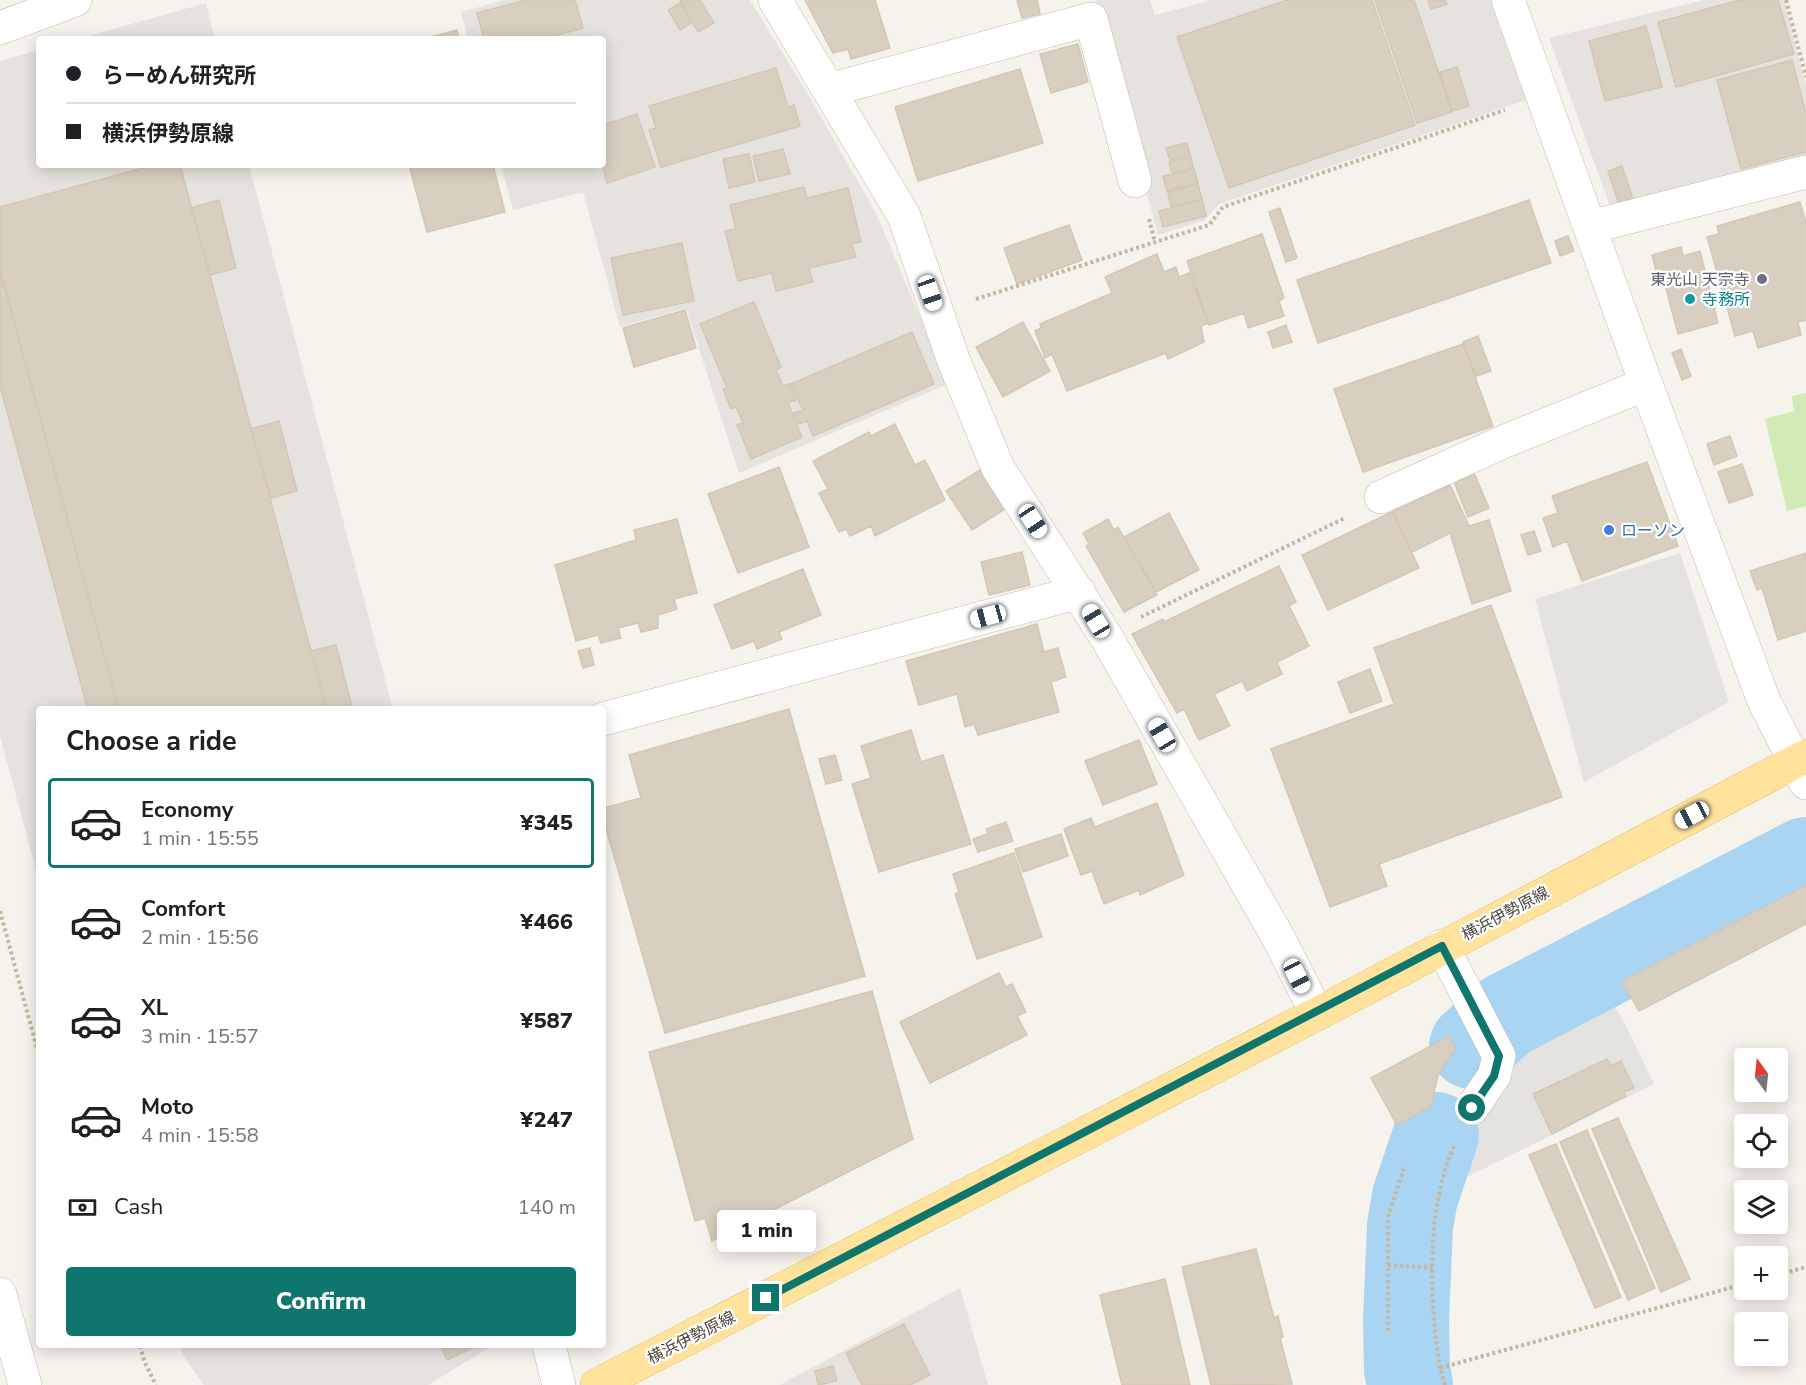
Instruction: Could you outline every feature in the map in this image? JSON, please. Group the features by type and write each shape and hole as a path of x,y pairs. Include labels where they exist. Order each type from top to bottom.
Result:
{"main road":[{"name":"横浜伊勢原線","path":"597,1385 1317,1014 1442,946 1803,766"}],"street":[{"path":"0,28 75,0"},
{"path":"775,0 904,216 937,312 998,468 1105,635 1278,937 1317,1014"},
{"path":"1508,0 1646,384 1764,701 1803,766"},
{"path":"829,90 1092,19 1135,181"},
{"path":"1590,227 1806,172"},
{"path":"1381,496 1503,442 1646,384"},
{"path":"606,718 1079,592"},
{"path":"1442,946 1499,1056 1494,1076 1472,1108"},
{"path":"0,1294 25,1385"},
{"path":"550,1348 559,1385"}],"path":[{"path":"1786,0 1806,77"},
{"path":"937,312 1209,225 1223,207 1543,98"},
{"path":"1105,635 1377,503 1381,496"},
{"path":"0,911 36,1045"},
{"path":"1445,1385 1435,1335 1435,1232 1441,1187 1451,1151 1472,1108"},
{"path":"1388,1331 1388,1217 1405,1165"},
{"path":"1388,1265 1434,1268"},
{"path":"1788,1272 1806,1268"},
{"path":"1440,1368 1734,1287"},
{"path":"141,1348 156,1385"}],"shaded area":[{"path":"505,0 750,0 806,91 877,215 948,384 739,473 686,308 620,327 583,192 513,210 502,168 606,168 606,36 467,36 461,12"},
{"path":"1095,0 1150,0 1155,15 1212,0 1490,0 1526,100 1219,204 1205,220 1158,235"},
{"path":"1704,0 1784,0 1806,85 1806,163 1610,206 1549,38"},
{"path":"206,3 214,36 89,36"},
{"path":"36,51 36,168 250,168 392,706 36,706 36,870 0,736 0,61"},
{"path":"1680,553 1729,702 1584,782 1535,599"},
{"path":"1600,982 1625,1024 1654,1084 1459,1181 1437,1172 1446,1139 1481,1059 1505,1033"},
{"path":"960,1288 988,1385 780,1385"},
{"path":"180,1348 489,1348 428,1385 204,1385"}],"green space":[{"path":"1806,393 1806,506 1787,511 1765,419 1794,411 1792,396"}],"building":[{"path":"526,0 575,0 583,28 555,36 483,36 477,13"},
{"path":"680,0 700,0 714,23 698,32"},
{"path":"805,0 875,0 890,48 851,59 848,49 833,53"},
{"path":"1017,0 1037,0 1040,14 1022,18"},
{"path":"1287,0 1372,0 1415,125 1229,188 1177,37"},
{"path":"1375,0 1414,0 1452,112 1417,123"},
{"path":"1428,0 1445,0 1447,4 1431,9"},
{"path":"1740,0 1778,0 1794,54 1676,87 1658,22"},
{"path":"680,3 691,23 680,30 668,10"},
{"path":"1646,26 1662,87 1605,101 1589,41"},
{"path":"457,30 458,36 435,36"},
{"path":"1078,44 1088,82 1051,93 1040,54"},
{"path":"1792,60 1806,114 1806,152 1741,169 1717,80"},
{"path":"1457,67 1469,106 1452,111 1440,72"},
{"path":"776,68 788,107 794,105 800,126 661,167 649,130 656,128 649,106"},
{"path":"1020,69 1043,143 918,181 895,107"},
{"path":"637,114 655,167 607,183 603,168 606,168 606,124"},
{"path":"1187,143 1190,155 1170,160 1166,148"},
{"path":"783,149 790,174 759,181 753,156"},
{"path":"749,154 755,182 729,188 723,159"},
{"path":"1191,157 1193,168 1172,173 1169,162"},
{"path":"1622,166 1633,199 1619,204 1608,171"},
{"path":"143,168 181,168 326,706 118,706 0,268 0,207"},
{"path":"410,168 494,168 505,212 427,232"},
{"path":"1194,169 1198,183 1167,191 1163,176"},
{"path":"1198,185 1202,199 1171,207 1168,192"},
{"path":"804,187 807,198 848,188 861,242 852,244 856,257 809,268 813,282 776,291 772,273 738,281 725,231 736,229 730,205"},
{"path":"1202,199 1206,216 1163,227 1159,211"},
{"path":"219,200 236,268 210,275 191,208"},
{"path":"1529,200 1551,263 1318,343 1297,280"},
{"name":"東光山 天宗寺","path":"1800,202 1806,223 1806,320 1798,322 1801,335 1758,348 1753,331 1735,336 1707,237 1719,234 1717,226"},
{"path":"1280,208 1297,258 1286,262 1269,212"},
{"path":"1069,225 1082,260 1017,284 1004,248"},
{"path":"1262,234 1284,298 1279,301 1284,316 1248,328 1244,313 1209,325 1187,261"},
{"path":"1568,236 1574,251 1560,256 1555,241"},
{"path":"682,243 694,301 623,315 611,258"},
{"name":"寺務所","path":"1681,247 1683,256 1700,251 1718,323 1678,334 1662,273 1657,274 1652,255"},
{"path":"1157,254 1164,272 1176,267 1179,277 1189,273 1208,323 1201,326 1204,342 1168,359 1166,353 1067,391 1052,354 1045,358 1035,331 1041,328 1040,324 1112,293 1105,277"},
{"path":"0,271 118,706 87,706 0,386"},
{"path":"754,302 781,367 776,370 783,386 789,384 796,400 788,403 802,437 751,459 737,425 743,423 736,407 731,409 723,389 727,388 700,324"},
{"path":"685,310 696,348 634,367 623,328"},
{"path":"1023,322 1050,371 1003,397 976,347"},
{"path":"1286,325 1292,342 1273,348 1268,332"},
{"path":"912,332 934,384 813,436 807,421 799,424 794,413 803,410 791,384"},
{"path":"1478,336 1491,371 1476,376 1463,342"},
{"path":"1463,344 1493,426 1363,472 1334,389"},
{"path":"1681,349 1691,376 1682,380 1672,353"},
{"path":"279,421 297,491 271,498 251,429"},
{"path":"895,424 915,465 925,460 945,500 875,536 871,526 850,536 846,529 839,532 819,493 828,489 813,461 869,432 871,436"},
{"path":"1730,436 1737,456 1714,465 1707,444"},
{"name":"ローソン","path":"1647,462 1678,546 1582,581 1567,541 1553,547 1543,518 1558,513 1552,496"},
{"path":"1742,464 1753,495 1729,503 1718,472"},
{"path":"779,467 809,547 738,573 708,494"},
{"path":"980,470 1005,509 972,530 946,491"},
{"path":"1474,473 1489,508 1468,517 1454,482"},
{"path":"1450,485 1469,526 1489,520 1511,591 1472,604 1450,533 1412,552 1393,511"},
{"path":"1392,512 1419,568 1328,610 1302,555"},
{"path":"1169,513 1199,570 1156,592 1124,537"},
{"path":"677,519 697,593 674,599 677,609 658,615 658,628 641,632 638,623 618,628 621,638 601,643 598,635 576,641 555,565 636,540 634,530"},
{"path":"1108,519 1114,530 1118,527 1157,595 1124,612 1086,546 1089,544 1083,533"},
{"path":"1534,531 1541,551 1528,555 1521,535"},
{"path":"1022,552 1030,585 989,595 981,562"},
{"path":"1806,553 1806,631 1778,640 1762,588 1757,590 1750,571"},
{"path":"1279,566 1296,602 1289,606 1309,646 1277,662 1282,674 1247,691 1242,681 1214,694 1230,726 1199,740 1184,709 1177,713 1132,634 1163,619 1164,622"},
{"path":"803,569 821,615 779,632 782,639 757,649 754,641 732,649 714,605"},
{"path":"1491,605 1562,797 1379,864 1387,886 1330,907 1271,749 1394,704 1374,648"},
{"path":"1037,624 1044,652 1058,648 1066,677 1051,682 1059,712 978,735 974,724 965,727 957,694 919,705 906,661"},
{"path":"336,645 352,706 326,706 311,651"},
{"path":"590,648 594,665 583,668 578,651"},
{"path":"1370,669 1382,701 1350,713 1338,682"},
{"path":"789,709 865,976 665,1033 606,828 606,807 641,798 629,755"},
{"path":"911,730 921,762 943,755 971,844 879,872 852,784 871,778 861,746"},
{"path":"1139,740 1157,784 1103,805 1085,761"},
{"path":"835,755 842,780 826,784 819,759"},
{"path":"1157,803 1184,875 1140,895 1139,890 1104,904 1092,871 1081,875 1064,829 1091,818 1095,827"},
{"path":"1006,822 1013,841 978,852 973,839 988,834 986,829"},
{"path":"1061,834 1068,856 1023,872 1015,849"},
{"path":"1014,853 1042,937 977,959 955,894 959,892 953,874"},
{"path":"1806,885 1806,924 1639,1011 1622,981"},
{"path":"999,973 1006,987 1012,984 1026,1012 1017,1016 1027,1035 930,1083 900,1022"},
{"path":"872,991 913,1139 712,1241 705,1218 695,1221 649,1052"},
{"path":"1449,1036 1455,1048 1438,1075 1431,1106 1397,1125 1371,1078"},
{"path":"1607,1059 1611,1066 1621,1061 1634,1088 1624,1092 1626,1096 1552,1134 1533,1094"},
{"path":"1618,1118 1690,1279 1661,1292 1592,1129"},
{"path":"1587,1130 1655,1288 1628,1300 1560,1142"},
{"path":"1556,1144 1621,1297 1595,1308 1529,1155"},
{"path":"1256,1249 1274,1318 1278,1316 1283,1337 1280,1338 1292,1384 1211,1385 1182,1267"},
{"path":"1165,1279 1190,1385 1122,1385 1100,1295"},
{"path":"904,1324 930,1375 910,1385 862,1385 846,1353"},
{"path":"442,1348 472,1348 447,1360"},
{"path":"833,1366 837,1381 818,1385 815,1371"}],"waterway":[{"path":"1472,1046 1505,1016 1806,860"},
{"path":"1410,1385 1407,1369 1406,1320 1410,1226 1415,1197 1436,1135"}],"place":[{"name":"東光山 天宗寺","path":"1762,279"},
{"name":"寺務所","path":"1690,299"},
{"name":"ローソン","path":"1609,530"}],"route":[{"path":"766,1298 1317,1014 1442,946 1499,1056 1494,1076 1472,1108"}]}
